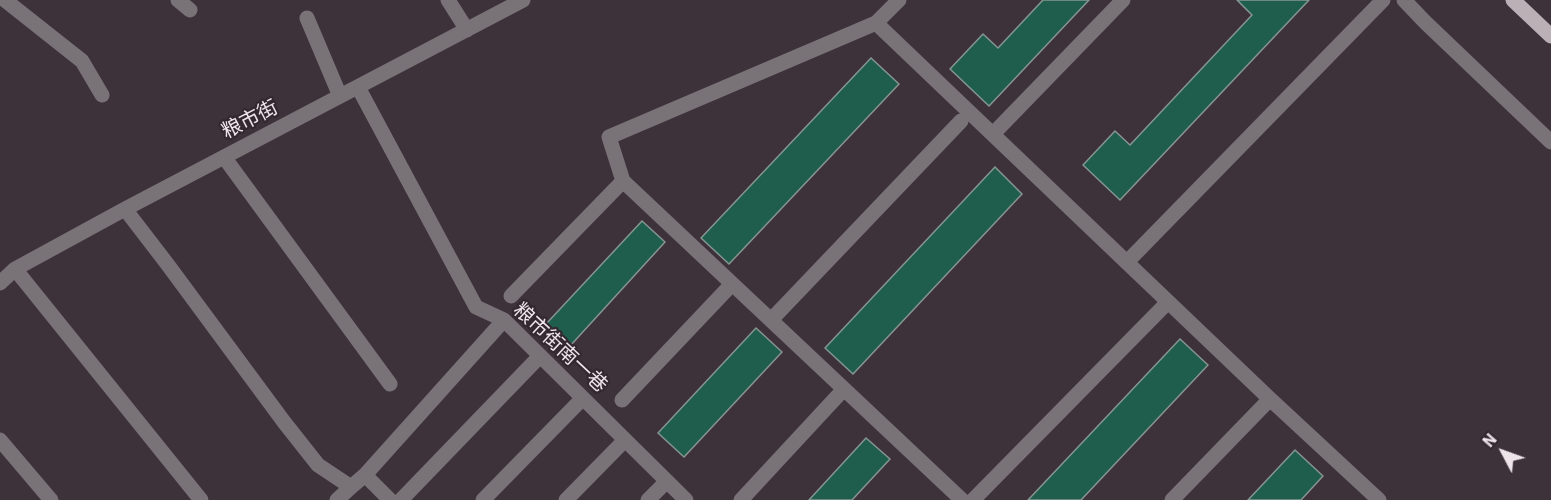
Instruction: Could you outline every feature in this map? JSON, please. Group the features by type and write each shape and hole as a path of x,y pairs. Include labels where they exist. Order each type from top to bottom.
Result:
{"main road":[{"path":"1513,0 1551,36"}],"street":[{"path":"5,0 82,61 102,95"},
{"path":"448,0 467,30"},
{"name":"粮市街","path":"0,283 15,269 125,209 523,0"},
{"path":"899,0 876,23 609,137 623,181 962,500"},
{"path":"993,134 1123,0"},
{"path":"1127,262 1383,0"},
{"path":"1410,2 1551,142"},
{"path":"307,18 340,96"},
{"path":"876,23 1379,500"},
{"name":"粮市街南一巷","path":"357,87 476,307 504,320 686,500"},
{"path":"771,320 961,121"},
{"path":"224,157 390,384"},
{"path":"511,296 623,181"},
{"path":"125,209 318,465 351,487"},
{"path":"15,269 201,500"},
{"path":"622,400 732,284"},
{"path":"973,500 1168,302"},
{"path":"337,500 365,476 504,320"},
{"path":"401,500 540,356"},
{"path":"741,500 844,389"},
{"path":"483,500 583,398"},
{"path":"1172,500 1270,399"},
{"path":"0,440 51,500"},
{"path":"566,500 625,440"},
{"path":"365,476 390,500"},
{"path":"648,500 667,481"}],"building":[{"path":"1043,0 1089,0 989,106 950,69 983,34 998,48"},
{"path":"1237,0 1309,0 1120,200 1083,165 1115,131 1130,145 1252,15"},
{"path":"871,58 899,84 729,264 701,238"},
{"path":"995,167 1022,194 853,374 825,348"},
{"path":"642,221 665,242 570,346 546,324"},
{"path":"756,328 782,352 684,457 658,433"},
{"path":"1180,339 1208,365 1081,500 1028,500"},
{"path":"866,438 890,459 852,500 809,500"},
{"path":"1295,450 1323,476 1301,500 1248,500"}]}
